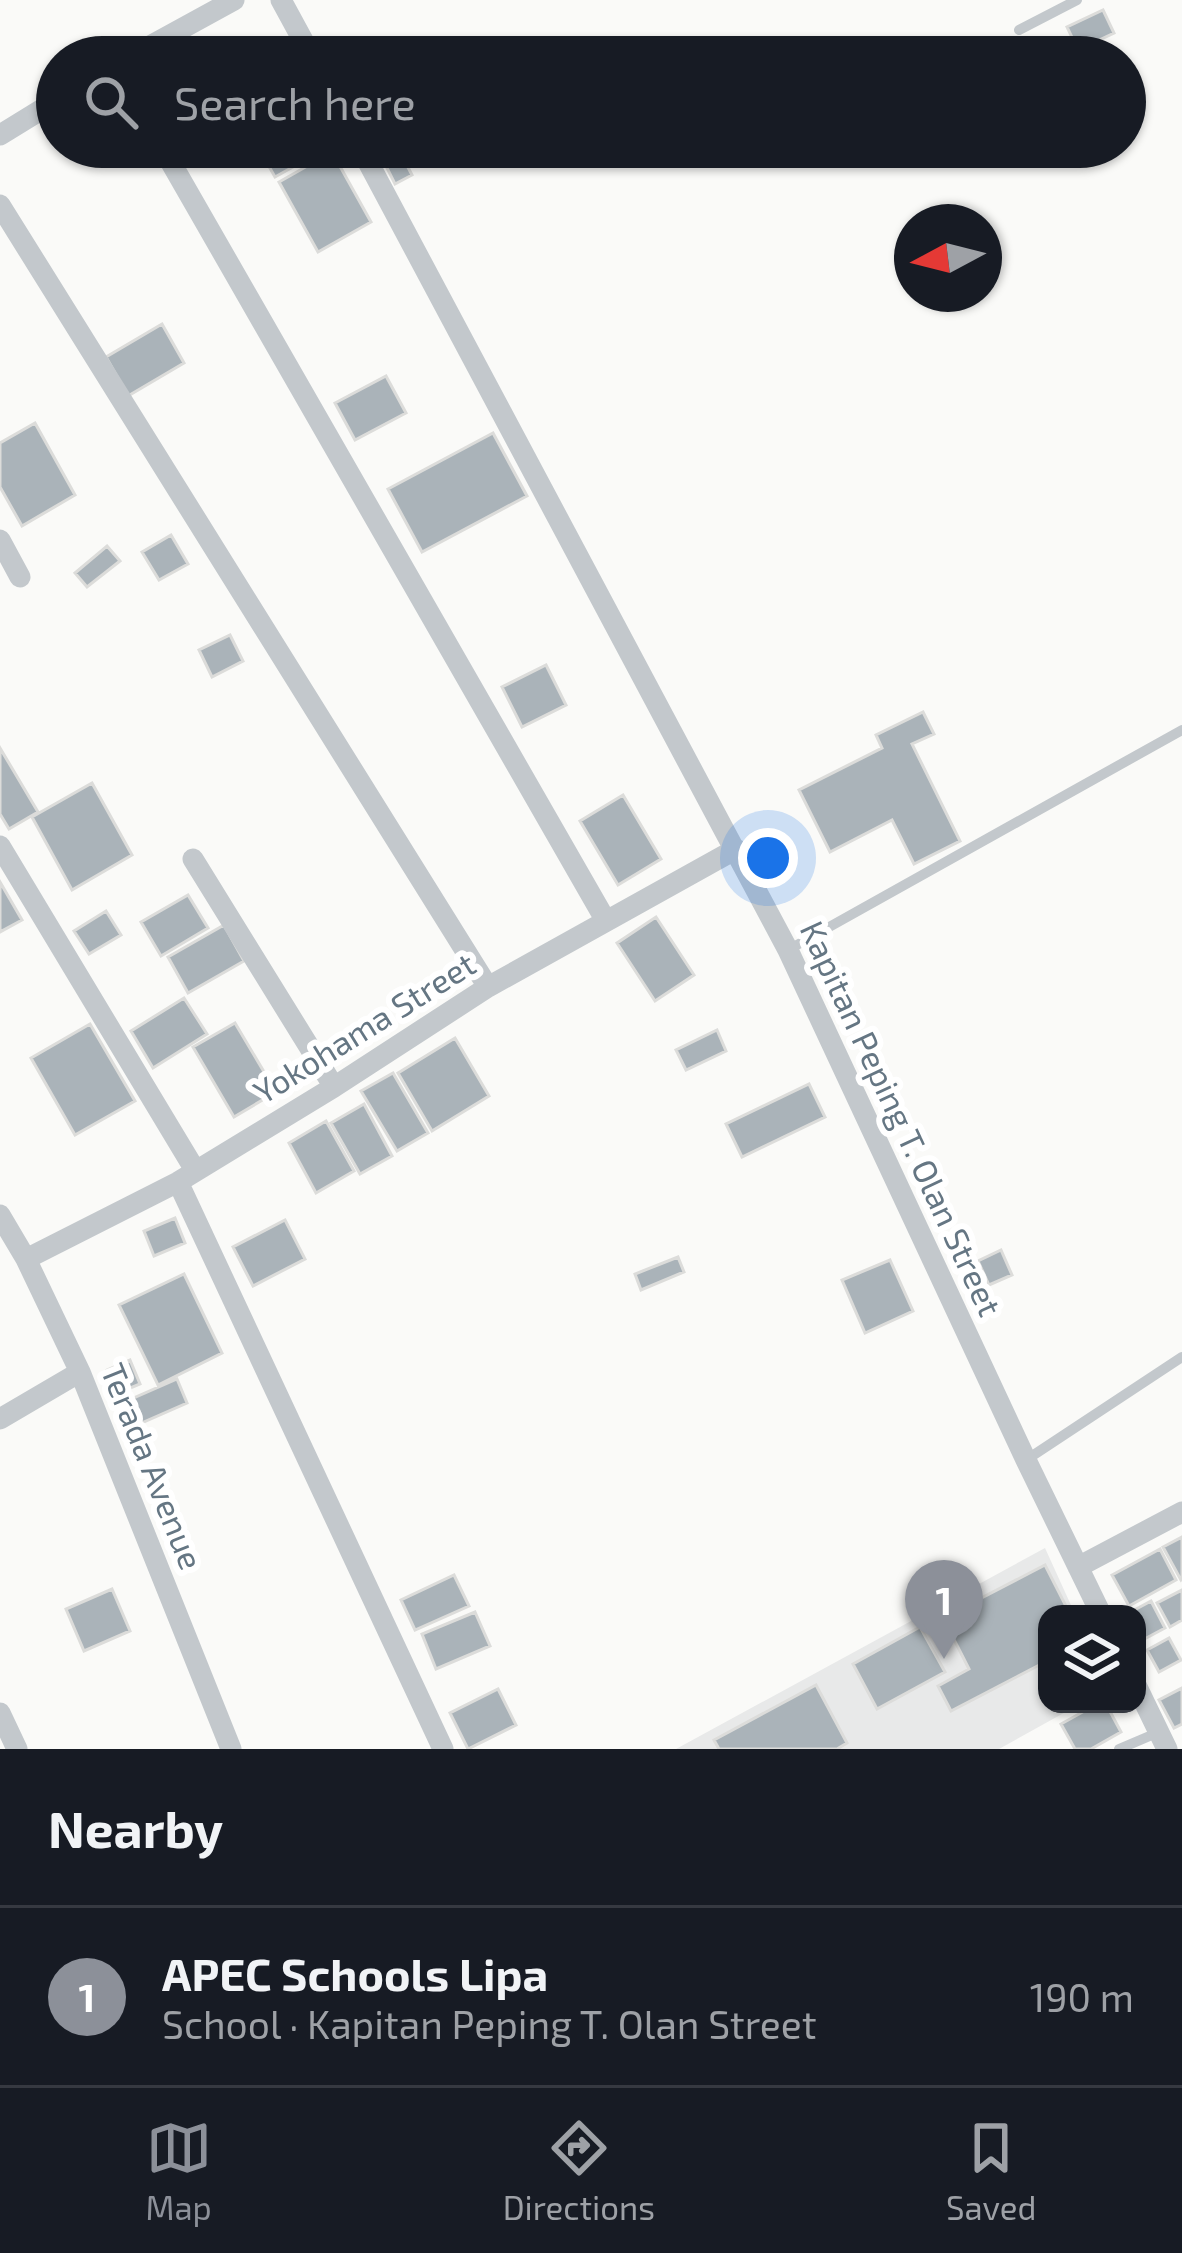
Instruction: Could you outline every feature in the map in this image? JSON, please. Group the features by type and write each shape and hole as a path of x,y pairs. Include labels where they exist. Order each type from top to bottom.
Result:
{"street":[{"path":"168,36 234,0"},
{"path":"281,0 301,36"},
{"path":"0,135 36,113"},
{"path":"174,168 606,921"},
{"name":"Kapitan Peping T. Olan Street","path":"371,168 788,950 1097,1605"},
{"path":"0,205 488,987"},
{"path":"0,541 20,577"},
{"path":"0,846 186,1176 443,1749"},
{"name":"Yokohama Street","path":"26,1259 186,1176 488,987 736,849"},
{"path":"193,859 334,1087"},
{"name":"Terada Avenue","path":"0,1215 80,1372 231,1749"},
{"path":"0,1419 80,1372"},
{"path":"1078,1567 1182,1511"},
{"path":"1146,1706 1163,1741"},
{"path":"0,1714 16,1749"}],"lane":[{"path":"1019,30 1077,0"},
{"path":"788,950 1182,730"},
{"path":"1026,1460 1182,1357"},
{"path":"1119,1749 1163,1741"}],"shaded area":[{"path":"1045,1548 1071,1605 1038,1605 1038,1713 1064,1713 999,1749 676,1749"}],"building":[{"path":"1103,10 1114,33 1071,36 1067,27"},
{"path":"270,168 291,168 275,177"},
{"path":"304,168 341,168 371,222 318,252 279,182"},
{"path":"387,168 408,168 412,175 395,184"},
{"path":"162,324 184,363 128,396 106,357"},
{"path":"386,376 406,413 355,440 335,403"},
{"path":"35,423 75,495 22,526 0,487 0,443"},
{"path":"493,433 527,496 422,552 388,489"},
{"path":"171,535 188,564 159,580 142,552"},
{"path":"107,546 120,561 87,587 75,573"},
{"path":"230,635 243,661 212,677 199,650"},
{"path":"546,665 566,705 522,727 502,687"},
{"path":"923,712 934,734 912,744 960,841 914,864 892,820 830,852 799,790 882,748 876,735"},
{"path":"0,748 38,812 9,829 0,814"},
{"path":"92,783 132,855 72,890 32,817"},
{"path":"623,795 661,859 618,885 580,821"},
{"path":"0,882 22,920 0,932"},
{"path":"188,895 208,928 161,956 141,922"},
{"path":"106,911 121,935 89,954 74,931"},
{"path":"656,917 694,975 655,1001 617,943"},
{"path":"224,925 244,961 188,993 168,957"},
{"path":"184,998 207,1034 153,1068 131,1031"},
{"path":"235,1023 276,1092 234,1117 193,1047"},
{"path":"90,1024 135,1101 75,1135 31,1058"},
{"path":"717,1030 726,1051 686,1070 676,1050"},
{"path":"455,1038 489,1096 432,1131 398,1073"},
{"path":"393,1073 428,1133 397,1151 361,1091"},
{"path":"809,1084 825,1117 742,1157 726,1124"},
{"path":"364,1104 392,1156 360,1174 331,1123"},
{"path":"326,1121 354,1171 316,1193 289,1143"},
{"path":"175,1218 185,1243 154,1256 144,1231"},
{"path":"285,1220 305,1259 253,1286 233,1247"},
{"path":"1001,1250 1012,1275 989,1285 978,1261"},
{"path":"678,1257 684,1272 641,1290 635,1274"},
{"path":"890,1260 913,1311 865,1333 842,1280"},
{"path":"184,1274 222,1353 158,1385 119,1305"},
{"path":"130,1360 140,1384 116,1394 107,1370"},
{"path":"177,1379 187,1403 130,1428 120,1404"},
{"path":"1182,1537 1182,1579 1181,1580 1163,1547"},
{"path":"1160,1549 1176,1580 1128,1605 1112,1575"},
{"path":"1045,1565 1065,1605 1038,1605 1038,1666 951,1711 938,1686 969,1669 943,1618"},
{"path":"454,1575 469,1606 415,1630 401,1600"},
{"path":"112,1589 130,1631 84,1651 66,1609"},
{"path":"1182,1590 1182,1620 1170,1627 1157,1603"},
{"path":"1151,1601 1165,1628 1146,1638 1146,1605"},
{"path":"475,1612 490,1646 436,1669 422,1634"},
{"path":"920,1627 945,1672 877,1709 853,1664"},
{"path":"1169,1638 1181,1660 1159,1672 1147,1650"},
{"path":"816,1685 847,1743 837,1749 719,1749 714,1740"},
{"path":"1182,1688 1182,1724 1174,1728 1159,1700"},
{"path":"498,1689 516,1725 468,1749 450,1713"},
{"path":"1081,1713 1111,1713 1121,1732 1091,1749 1075,1749 1061,1724"}],"place":[{"name":"APEC Schools Lipa","path":"944,1659"}]}
